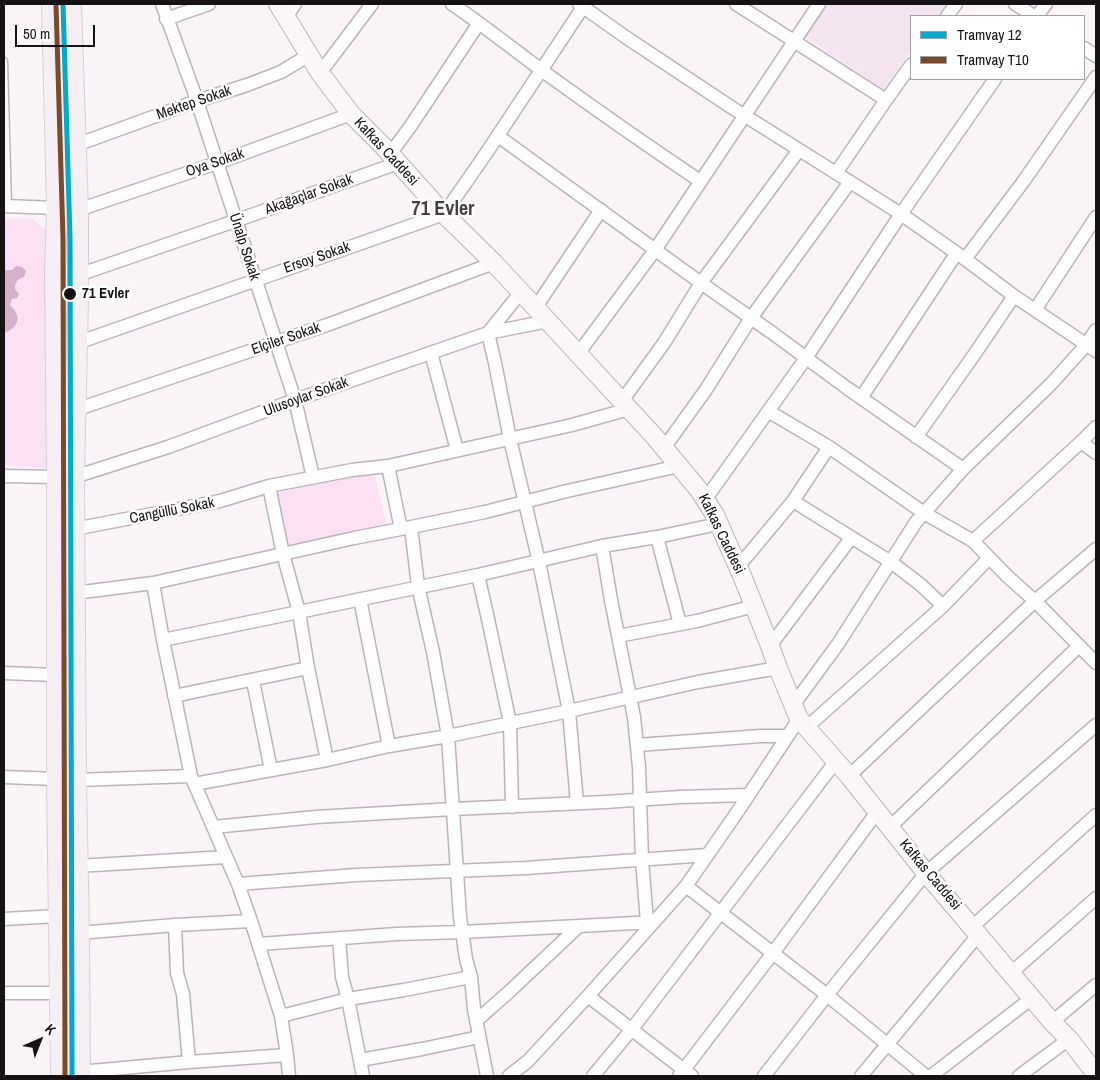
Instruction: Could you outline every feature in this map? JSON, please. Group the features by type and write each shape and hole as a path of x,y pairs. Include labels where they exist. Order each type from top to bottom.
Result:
{"main road":[{"path":"52,4 57,208 55,272 65,477 56,675 66,779 78,866 80,1074"},
{"path":"60,1076 58,916 75,593 74,529 65,477 75,410 78,275 78,210 71,4"}],"street":[{"name":"Ünalp Sokak","path":"162,4 217,163 295,400 314,477"},
{"path":"166,19 173,4"},
{"path":"166,19 209,4"},
{"path":"320,73 372,4"},
{"path":"452,4 641,142 700,181"},
{"path":"736,4 886,100"},
{"path":"578,354 655,250 819,4"},
{"path":"948,15 956,4"},
{"path":"1015,4 1034,15"},
{"path":"1037,15 1046,4"},
{"path":"444,214 542,70 582,5 627,38 745,116 901,214 1014,296 1091,348"},
{"name":"Kafkas Caddesi","path":"286,8 320,73 351,114 394,158 444,214 536,307 664,448 699,490 718,524 738,567 778,668 800,717 926,873 1096,1074"},
{"path":"394,158 410,127 479,23"},
{"path":"1085,49 1096,56"},
{"name":"Mektep Sokak","path":"76,145 196,101 247,85 280,72 309,55"},
{"path":"836,174 910,66"},
{"path":"862,398 960,256 1023,182 1096,77"},
{"path":"705,500 806,358 901,214 994,80"},
{"name":"Oya Sokak","path":"78,210 217,163 351,114"},
{"path":"498,136 963,469"},
{"path":"625,405 701,283 799,150"},
{"name":"Akağaçlar Sokak","path":"78,275 235,221 394,158"},
{"path":"664,448 705,391 751,318 850,182"},
{"path":"6,206 57,208"},
{"path":"536,307 601,210"},
{"name":"Ersoy Sokak","path":"77,343 444,214"},
{"path":"1035,310 1096,217"},
{"name":"Elçiler Sokak","path":"75,410 276,343 494,263"},
{"path":"521,292 488,333 539,562 569,711 577,803"},
{"path":"916,437 1014,296"},
{"name":"Ulusoylar Sokak","path":"4,476 65,477 168,447 295,400 488,333 548,321"},
{"path":"509,1076 528,1061 588,996 651,922 686,886 788,736 838,644 916,522 963,469 1001,431 1091,348 1096,330"},
{"path":"431,353 458,450"},
{"name":"Cangüllü Sokak","path":"74,529 220,502 269,486 388,466 572,424 625,405"},
{"path":"768,411 828,447 924,513 974,541 1096,663"},
{"path":"974,541 1096,427"},
{"path":"1081,442 1096,453"},
{"path":"738,567 793,501 828,447"},
{"path":"388,466 406,528 433,652 448,736 460,916 476,1021 487,1076"},
{"path":"75,593 153,583 354,538 485,512 679,466"},
{"path":"269,486 283,554 299,612 308,668 327,760"},
{"path":"793,501 890,562 921,585 943,606"},
{"path":"163,640 539,562 602,546 718,524"},
{"path":"657,537 680,624"},
{"path":"770,646 851,538"},
{"path":"602,546 634,717 639,767 642,860 651,922"},
{"path":"849,776 1035,601 1096,550"},
{"path":"800,717 943,606 989,558"},
{"path":"478,575 510,723 512,807"},
{"path":"153,583 192,780 238,884 252,921 281,1016 289,1076"},
{"path":"360,599 389,746"},
{"path":"618,636 680,624 754,606"},
{"path":"890,828 1079,646"},
{"path":"174,696 308,668"},
{"path":"4,778 192,780 271,770 448,736 698,682 778,668"},
{"path":"4,674 56,675"},
{"path":"253,681 271,770"},
{"path":"764,1076 926,873 1096,725"},
{"path":"637,745 760,736 788,736"},
{"path":"592,1076 632,1030 836,762"},
{"path":"213,827 316,817 748,795"},
{"path":"588,996 685,1074 877,812"},
{"path":"861,1076 975,930 1096,815"},
{"path":"238,884 356,875 526,868 707,855"},
{"path":"78,866 226,857"},
{"path":"686,886 926,1076"},
{"path":"1011,973 1096,898"},
{"path":"4,919 58,916"},
{"path":"79,934 175,925 252,921"},
{"path":"259,944 396,934 651,922"},
{"path":"175,925 177,973 183,994 189,1062"},
{"path":"476,1021 579,926"},
{"path":"338,938 342,977 363,1076"},
{"path":"281,1016 348,1000 470,977"},
{"path":"1052,1022 1096,985"},
{"path":"4,993 59,993"},
{"path":"931,1076 1032,998"},
{"path":"360,1060 479,1037"},
{"path":"1019,1076 1069,1040"},
{"path":"80,1074 189,1062 286,1055"}],"lane":[{"path":"4,61 6,206"}],"shaded area":[{"path":"827,4 947,4 938,15 910,15 910,52 883,89 805,37"},
{"path":"31,218 49,232 49,468 4,465 4,219"},
{"path":"16,266 22,267 26,271 24,277 16,283 15,289 19,294 17,298 12,299 10,305 18,319 13,328 4,333 4,270 12,270"},
{"path":"374,472 387,526 289,550 276,493"}],"tram line":[{"name":"T10","path":"56,4 63,238 65,1076"},
{"name":"12","path":"63,4 70,238 72,1076"}],"place":[{"name":"71 Evler","path":"70,294"}],"district":[{"name":"71 Evler","path":"443,210"}]}
